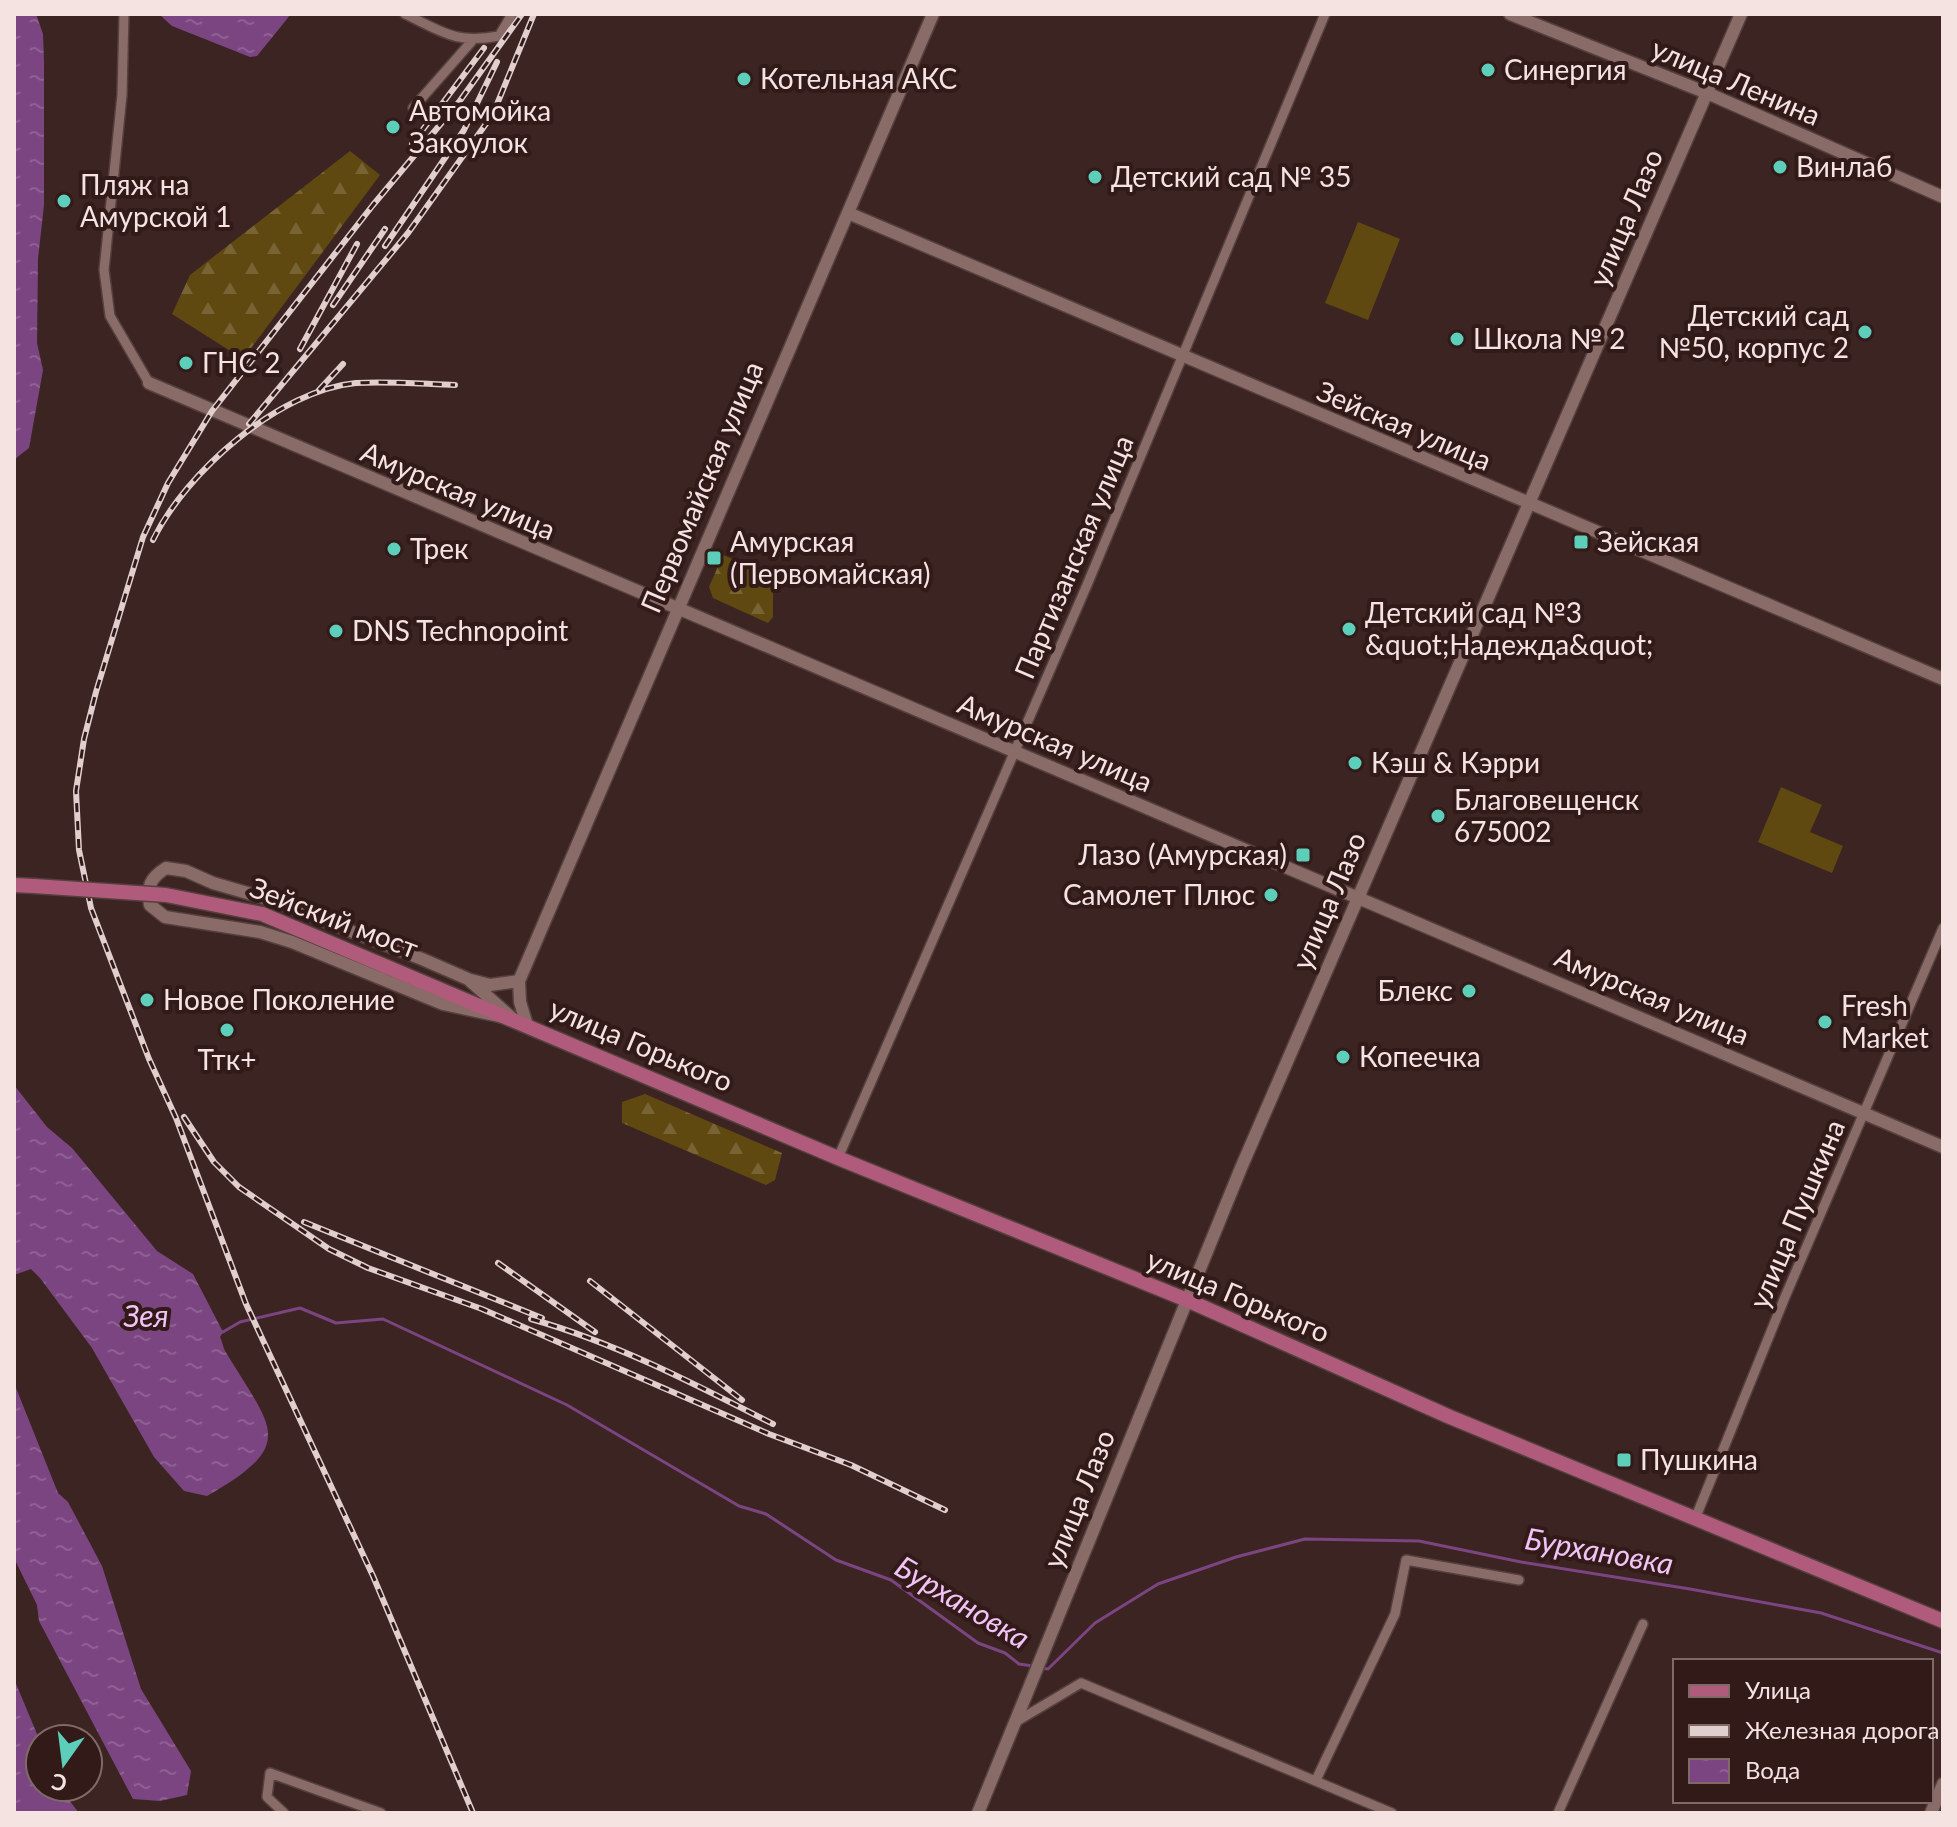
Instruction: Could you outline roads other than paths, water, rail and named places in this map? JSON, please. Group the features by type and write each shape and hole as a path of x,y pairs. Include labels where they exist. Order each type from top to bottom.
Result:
{"main road":[{"name":"Зейский мост","path":"14,885 166,895 262,914 520,1022"},
{"name":"улица Горького","path":"520,1022 838,1158 1187,1300 1450,1417 1943,1621"}],"street":[{"path":"124,14 122,95 104,270 110,316 149,383"},
{"path":"405,14 449,38 472,41 499,36 512,14"},
{"name":"Первомайская улица","path":"519,981 675,610 933,14"},
{"name":"Партизанская улица","path":"838,1158 1184,355 1325,14"},
{"name":"улица Ленина","path":"1510,14 1707,93 1943,197"},
{"name":"улица Лазо","path":"978,1813 1187,1300 1358,896 1741,14"},
{"path":"413,108 472,41"},
{"name":"Зейская улица","path":"848,213 1943,679"},
{"name":"Амурская улица","path":"149,383 675,610 1358,896 1943,1147"},
{"name":"улица Горького","path":"166,868 186,871 352,930 468,979 520,1022 443,1004 260,932 165,917 150,905 148,891 153,876 166,868"},
{"name":"улица Пушкина","path":"1695,1519 1864,1113 1939,947 1943,928"},
{"path":"468,979 490,985 519,981 520,1022"},
{"path":"1316,1780 1395,1614 1406,1560 1519,1580"},
{"path":"1558,1813 1643,1624"},
{"path":"1014,1723 1081,1683 1392,1813"},
{"path":"284,1813 267,1797 270,1773 381,1813"},
{"path":"1931,1813 1943,1784"}],"water":[{"path":"14,14 36,14 43,34 44,61 44,205 38,259 37,343 43,370 29,448 16,458"},
{"path":"159,14 291,14 257,56 250,57 172,26"},
{"name":"Зея","path":"14,1085 47,1127 72,1148 157,1251 193,1274 223,1332 220,1337 225,1350 264,1418 268,1433 265,1448 255,1462 207,1496 184,1491 154,1457 92,1348 40,1278 31,1269 14,1275"},
{"path":"14,1383 58,1493 68,1502 102,1566 141,1689 191,1771 187,1795 160,1801 133,1799 104,1744 104,1723 93,1723 39,1621 37,1605 14,1558"},
{"path":"14,1679 32,1723 24,1723 24,1803 71,1803 79,1813 14,1813"}],"waterway":[{"name":"Бурхановка","path":"220,1331 240,1322 300,1308 336,1323 383,1319 567,1405 739,1506 766,1514 836,1560 891,1580 978,1643 1005,1653 1019,1664 1033,1666"},
{"name":"Бурхановка","path":"1040,1668 1048,1669 1095,1623 1158,1584 1236,1557 1305,1539 1419,1541 1521,1562 1690,1589 1821,1613 1943,1653"}],"railway":[{"path":"473,1813 373,1576 246,1304 176,1118 149,1059 91,908 79,850 76,791 84,739 96,692 143,537 168,483 212,411 373,205 459,102 522,14"},
{"path":"249,424 408,233 493,114 534,14"},
{"path":"412,144 484,48"},
{"path":"385,246 464,130 497,62"},
{"path":"333,305 385,229"},
{"path":"300,349 357,244"},
{"path":"319,390 343,364"},
{"path":"153,540 168,514 211,462 267,418 296,401 327,389 356,383 455,385"},
{"path":"184,1117 214,1162 239,1187 329,1249 368,1268 482,1309 769,1434 851,1465 945,1510"},
{"path":"304,1222 542,1318"},
{"path":"498,1263 595,1332"},
{"path":"590,1281 742,1400"},
{"path":"531,1319 624,1352 773,1424"}],"place":[{"name":"Синергия","path":"1488,70"},
{"name":"Котельная АКС","path":"744,79"},
{"name":"Автомойка Закоулок","path":"393,127"},
{"name":"Винлаб","path":"1780,167"},
{"name":"Детский сад № 35","path":"1095,177"},
{"name":"Пляж на Амурской 1","path":"64,201"},
{"name":"Детский сад №50, корпус 2","path":"1865,332"},
{"name":"Школа № 2","path":"1457,339"},
{"name":"ГНС 2","path":"186,363"},
{"name":"Зейская","path":"1581,542"},
{"name":"Трек","path":"394,549"},
{"name":"Амурская (Первомайская)","path":"714,558"},
{"name":"Детский сад №3 &quot;Надежда&quot;","path":"1349,629"},
{"name":"DNS Technopoint","path":"336,631"},
{"name":"Кэш & Кэрри","path":"1355,763"},
{"name":"Благовещенск 675002","path":"1438,816"},
{"name":"Лазо (Амурская)","path":"1303,855"},
{"name":"Самолет Плюс","path":"1271,895"},
{"name":"Блекс","path":"1469,991"},
{"name":"Новое Поколение","path":"147,1000"},
{"name":"Fresh Market","path":"1825,1022"},
{"name":"Ттк+","path":"227,1030"},
{"name":"Копеечка","path":"1343,1057"},
{"name":"Пушкина","path":"1624,1460"}]}
